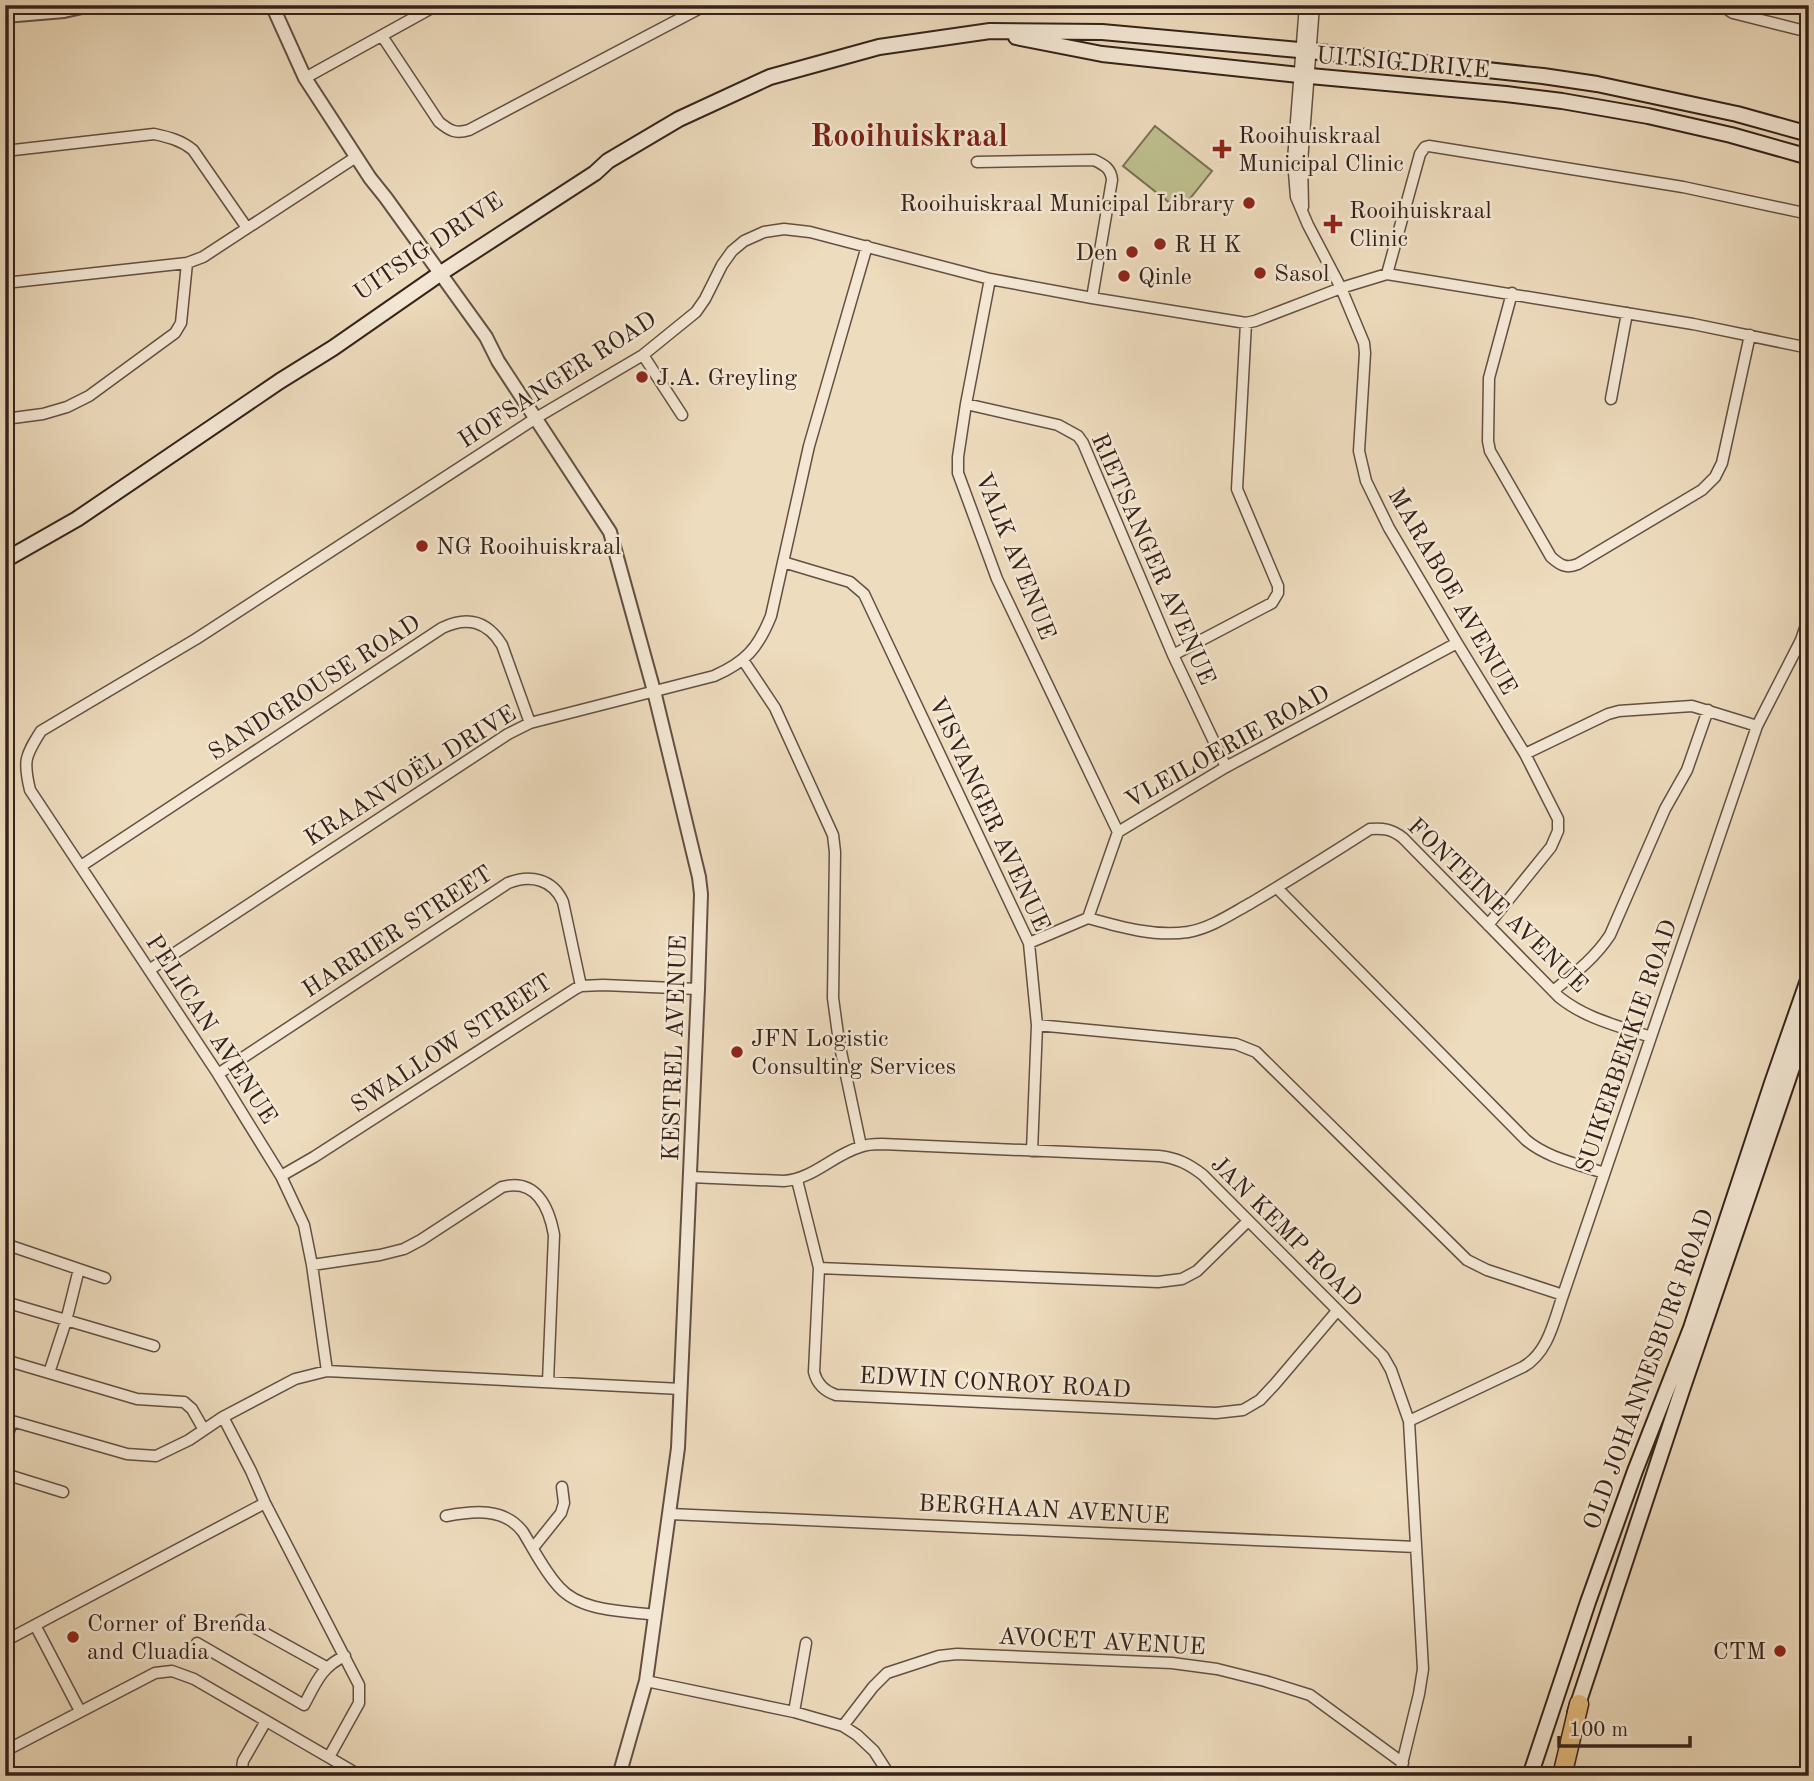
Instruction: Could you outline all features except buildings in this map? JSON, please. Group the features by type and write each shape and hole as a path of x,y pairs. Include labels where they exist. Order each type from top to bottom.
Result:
{"highway":[{"path":"1562,1776 1579,1704"}],"main road":[{"name":"UITSIG DRIVE","path":"990,31 1102,54 1506,94 1591,106 1731,135 1809,157"},
{"name":"UITSIG DRIVE","path":"5,560 77,519 279,381 334,337 592,167 608,161 679,119 770,77 879,47 990,31 1102,32 1306,50 1597,84 1737,114 1809,134"},
{"name":"OLD JOHANNESBURG ROAD","path":"1530,1776 1635,1471 1691,1328 1809,976"},
{"name":"OLD JOHANNESBURG ROAD","path":"1553,1776 1809,1018"},
{"path":"1779,1106 1809,1030"}],"street":[{"path":"5,16 64,11 91,5"},
{"name":"KESTREL AVENUE","path":"272,5 305,78 370,178 384,206 486,337 498,361 609,528 654,691 699,877 701,894 698,989 678,1448 646,1681 619,1776"},
{"path":"305,78 437,5"},
{"path":"382,36 439,122 454,132 462,132 706,5"},
{"name":"MARABOE AVENUE","path":"1305,5 1306,50"},
{"name":"MARABOE AVENUE","path":"1314,5 1303,75 1303,214 1341,288 1365,348 1359,453 1366,481 1389,528 1525,754 1558,819 1558,831 1551,847 1488,925"},
{"path":"1721,5 1733,13 1809,32"},
{"path":"5,151 154,134 171,138 193,150 247,228"},
{"path":"1809,214 1683,187 1434,146 1425,147 1420,154 1387,274 1693,324 1809,348"},
{"path":"5,283 187,263 202,257 356,157"},
{"path":"977,162 1094,160 1106,166 1112,180 1092,298"},
{"name":"HOFSANGER ROAD","path":"40,731 196,639 536,418 643,355 696,312 732,251 744,241 764,233 784,229 810,232 990,279 1246,323 1387,274"},
{"name":"KRAANVOËL DRIVE","path":"149,970 489,746 530,723 714,676 743,660 761,640 777,593 809,446 867,246"},
{"path":"5,419 43,414 68,407 89,396 175,333 181,323 187,263"},
{"name":"VALK AVENUE","path":"990,279 958,457 960,480 998,579 1118,832"},
{"path":"1513,293 1489,378 1489,447 1551,557 1559,565 1568,567 1578,564 1702,490 1715,477 1722,463 1750,335"},
{"path":"1611,399 1627,313"},
{"path":"1173,655 1272,603 1278,593 1278,586 1237,489 1246,323"},
{"path":"643,355 682,415"},
{"name":"RIETSANGER AVENUE","path":"966,404 1058,425 1078,436 1087,448 1173,655 1226,767"},
{"name":"VISVANGER AVENUE","path":"783,562 850,582 864,594 1029,943 1037,1025 1032,1151"},
{"name":"SUIKERBEKKIE ROAD","path":"1409,1421 1515,1371 1533,1360 1542,1350 1757,726 1801,640 1809,616"},
{"name":"SANDGROUSE ROAD","path":"81,866 456,621 476,623 496,636 502,645 530,723"},
{"name":"VLEILOERIE ROAD","path":"1088,919 1118,832 1226,767 1457,643"},
{"path":"743,660 775,708 833,835 833,998 860,1146"},
{"path":"1525,754 1619,711 1684,705 1757,726"},
{"path":"1553,991 1587,964 1610,934 1665,809 1687,770 1708,710"},
{"name":"PELICAN AVENUE","path":"40,731 26,756 30,790 218,1074 281,1176 304,1225 327,1371"},
{"name":"FONTEINE AVENUE","path":"1088,919 1131,930 1168,933 1195,930 1220,920 1277,888 1370,830 1382,828 1403,838 1553,991 1574,1009 1651,1037"},
{"name":"HARRIER STREET","path":"218,1074 515,880 540,880 556,888 560,894 582,986"},
{"path":"1277,888 1536,1149 1604,1173"},
{"path":"1029,943 1088,919"},
{"name":"SWALLOW STREET","path":"281,1176 566,993 582,986 626,985 698,989"},
{"path":"1037,1025 1237,1044 1256,1052 1467,1260 1487,1270 1563,1295"},
{"name":"JAN KEMP ROAD","path":"690,1177 797,1180 860,1146 882,1144 1159,1156 1178,1160 1203,1175 1388,1363 1409,1421 1423,1669 1399,1776"},
{"name":"EDWIN CONROY ROAD","path":"797,1180 819,1268 814,1372 825,1390 842,1396 1236,1412 1249,1408 1260,1399 1337,1311"},
{"path":"312,1265 404,1249 502,1187 524,1187 537,1195 545,1205 554,1235 548,1382"},
{"path":"819,1268 1175,1281 1197,1271 1248,1221"},
{"path":"5,1244 105,1278"},
{"path":"49,1373 79,1269"},
{"path":"5,1302 155,1346"},
{"path":"5,1360 137,1399 184,1402 204,1430"},
{"path":"5,1444 9,1420 127,1454 156,1456 295,1379 327,1371 681,1389"},
{"path":"223,1417 359,1685 360,1696 356,1711 329,1757"},
{"path":"5,1474 63,1492"},
{"path":"533,1548 562,1510 562,1487"},
{"path":"5,1641 265,1503"},
{"path":"446,1516 474,1512 501,1516 519,1525 557,1586 569,1596 598,1607 656,1615"},
{"name":"BERGHAAN AVENUE","path":"670,1514 1416,1547"},
{"path":"241,1620 326,1667"},
{"path":"35,1625 80,1711"},
{"path":"197,1643 304,1705 326,1667 345,1656"},
{"path":"794,1712 806,1643"},
{"name":"AVOCET AVENUE","path":"843,1726 887,1673 939,1656 957,1654 1172,1663 1217,1669 1299,1690 1321,1702 1403,1763"},
{"path":"5,1751 155,1673 172,1671 194,1679 361,1776"},
{"path":"646,1681 794,1712 843,1726 874,1751 890,1776"},
{"path":"241,1776 243,1761 266,1721"}],"green space":[{"path":"1155,126 1212,171 1180,211 1123,166"}],"place":[{"name":"Rooihuiskraal Municipal Clinic","path":"1222,149"},
{"name":"Rooihuiskraal Municipal Library","path":"1249,203"},
{"name":"Rooihuiskraal Clinic","path":"1333,224"},
{"name":"R H K","path":"1160,244"},
{"name":"Den","path":"1132,252"},
{"name":"Sasol","path":"1260,273"},
{"name":"Qinle","path":"1124,276"},
{"name":"J.A. Greyling","path":"642,377"},
{"name":"NG Rooihuiskraal","path":"422,546"},
{"name":"JFN Logistic Consulting Services","path":"737,1052"},
{"name":"Corner of Brenda and Cluadia","path":"73,1637"},
{"name":"CTM","path":"1780,1651"}],"district":[{"name":"Rooihuiskraal","path":"909,135"}]}
